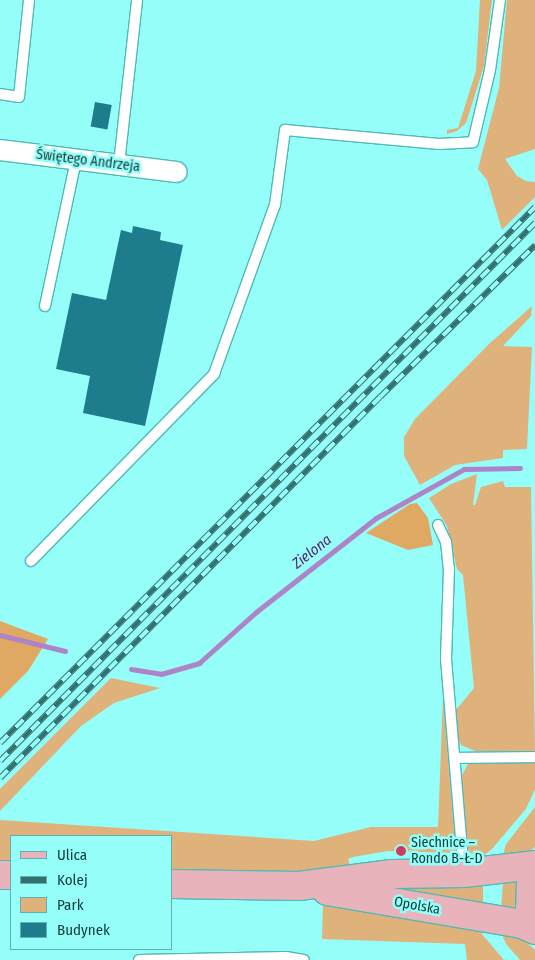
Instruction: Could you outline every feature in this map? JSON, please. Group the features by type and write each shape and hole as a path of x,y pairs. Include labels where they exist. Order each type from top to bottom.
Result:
{"main road":[{"name":"Opolska","path":"172,884 299,886 392,874 464,872 535,865"},
{"path":"535,874 531,886 530,908 535,928"},
{"name":"Opolska","path":"299,886 522,924 535,928"}],"street":[{"name":"Świętego Andrzeja","path":"0,150 177,172"}],"lane":[{"path":"0,94 20,96 29,0"},
{"path":"118,164 137,0"},
{"path":"31,561 214,374 274,205 285,130 439,144 473,142 490,70 500,0"},
{"path":"45,306 76,160"},
{"path":"438,525 446,542 448,569 446,659 456,758 464,872"},
{"path":"456,758 535,757"},
{"path":"139,960 286,957 304,960"}],"green space":[{"path":"480,0 492,0 484,66 466,123 457,131 447,134 447,130 458,128 476,71"},
{"path":"507,0 535,0 535,149 505,159 517,176 526,181 535,182 535,197 502,230 487,180 478,169 499,88"},
{"path":"532,306 531,316 503,346 532,347 527,449 503,450 503,458 455,465 420,485 404,456 404,437 415,419 489,344"},
{"path":"477,474 473,505 475,505 481,487 503,481 505,487 531,487 535,751 475,751 461,745 458,740 456,710 474,688 463,575 457,569 447,526 429,498 451,484"},
{"path":"111,678 160,688 114,703 81,726 0,811 0,789"},
{"path":"443,697 456,853 388,851 353,857 348,859 350,866 312,872 244,873 172,870 172,835 10,835 10,861 0,860 0,820 314,841 371,827 438,827"},
{"path":"475,762 535,762 535,789 526,809 491,850 484,855 469,853 466,845 461,777 468,764"},
{"path":"535,807 535,847 527,854 503,855 506,844"},
{"path":"519,878 520,912 501,911 503,880"},
{"path":"483,881 483,909 361,887"},
{"path":"323,905 482,928 481,933 504,960 467,960 465,944 322,939"},
{"path":"501,932 517,935 525,941 535,950 535,960 520,960 506,944"}],"shaded area":[{"path":"417,503 428,518 433,545 408,550 366,533 410,504"},
{"path":"0,621 48,639 28,671 0,699"}],"building":[{"path":"95,102 112,105 107,130 91,127"},
{"path":"133,226 161,232 160,240 183,245 145,426 83,413 90,376 56,369 72,293 106,300 121,230 132,233"}],"waterway":[{"name":"Zielona","path":"131,669 161,674 199,663 256,612 376,518 464,469 520,468"},
{"name":"Zielona","path":"0,635 65,651"}],"railway":[{"path":"0,743 535,207"},
{"path":"0,761 535,223"},
{"path":"0,778 380,397 535,245"}],"place":[{"name":"Siechnice – Rondo B-Ł-D","path":"401,851"}]}
